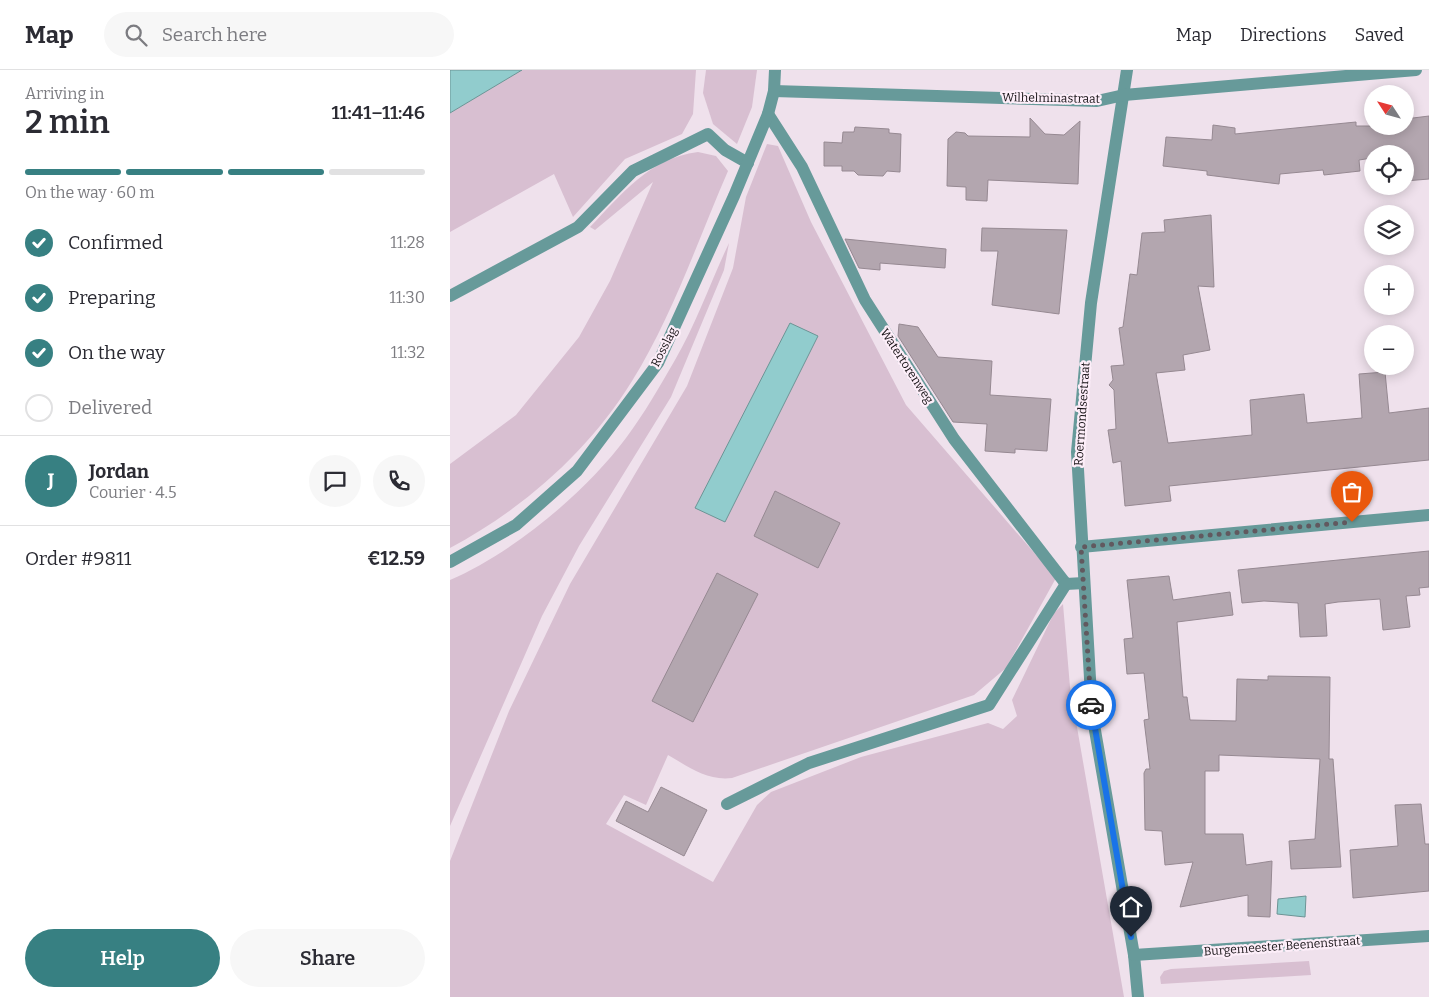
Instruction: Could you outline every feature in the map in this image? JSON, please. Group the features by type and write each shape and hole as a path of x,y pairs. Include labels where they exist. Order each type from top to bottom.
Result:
{"street":[{"name":"Rosslag","path":"450,562 516,525 577,471 658,363 748,163 768,114 774,91 775,70"},
{"name":"Roermondsestraat","path":"1127,70 1091,303 1077,452 1092,713 1134,955 1138,997"},
{"name":"Wilhelminastraat","path":"774,91 1097,101 1124,95 1416,70"},
{"name":"Watertorenweg","path":"768,114 802,167 865,300 954,439 1066,584"},
{"path":"450,296 578,227 633,170 708,134 725,150 748,163"},
{"path":"1081,547 1429,515"},
{"path":"727,804 809,763 989,705 1066,584 1084,583"},
{"name":"Burgemeester Beenenstraat","path":"1134,955 1429,936"}],"shaded area":[{"path":"522,70 696,70 693,114 682,134 625,159 573,217 554,174 450,232 450,113"},
{"path":"706,70 757,70 752,107 737,144 713,124 703,93"},
{"path":"767,144 778,146 811,222 906,405 1056,578 1006,668 974,695 732,778 706,775 668,755 646,805 624,795 606,824 713,882 757,805 771,792 861,757 988,723 1003,729 1017,716 1012,700 1054,613 1063,604 1070,687 1124,997 450,997 450,861 509,711 570,584 687,386 733,268 746,197"},
{"path":"698,152 716,156 728,171 672,305 632,381 596,431 552,476 503,515 450,548 450,464 516,415 579,337 610,281 653,182 595,230 590,227 638,179 665,162"},
{"path":"729,243 724,270 671,397 579,546 542,616 450,826 450,580 474,568 523,538 569,500 609,459 652,400 683,346"},
{"path":"1309,961 1311,975 1161,984 1160,977 1164,971 1171,969"}],"water":[{"path":"450,70 522,70 450,113"},
{"path":"790,323 818,336 725,522 695,508"},
{"path":"1306,896 1305,917 1277,914 1278,899"}],"building":[{"path":"1429,116 1429,179 1414,180 1414,145 1364,145 1364,159 1359,160 1360,171 1324,175 1323,170 1280,174 1279,184 1207,175 1207,171 1163,166 1166,137 1212,140 1213,125 1235,128 1235,134 1356,122 1356,126 1364,126 1364,135 1414,135 1414,118"},
{"path":"1030,118 1045,134 1064,135 1080,121 1078,184 988,180 987,201 966,200 966,187 947,186 948,139 956,132 965,133 968,136 1030,137"},
{"path":"855,127 889,129 889,133 901,134 900,172 887,171 883,176 858,175 854,171 842,171 842,166 824,166 824,142 842,143 843,132 854,132"},
{"path":"1211,215 1214,287 1198,286 1210,350 1183,355 1185,370 1156,373 1168,443 1252,435 1250,400 1304,394 1307,423 1362,418 1359,374 1385,375 1389,413 1429,408 1429,460 1169,486 1171,501 1125,506 1121,461 1113,463 1108,430 1116,429 1114,390 1109,385 1113,380 1111,366 1124,365 1119,328 1123,327 1130,274 1137,275 1142,233 1165,232 1164,220"},
{"path":"982,228 1067,230 1059,314 992,305 998,251 981,251"},
{"path":"845,239 946,249 945,268 880,263 880,270 859,268"},
{"path":"899,324 918,327 938,357 992,361 990,395 1051,399 1047,451 1015,449 1015,453 985,451 987,424 953,422 898,336"},
{"path":"775,491 840,523 818,568 754,536"},
{"path":"1429,551 1429,587 1419,588 1420,595 1406,596 1410,627 1383,630 1380,599 1338,602 1325,604 1327,636 1300,637 1298,603 1264,601 1242,603 1238,570"},
{"path":"717,573 758,594 693,722 652,701"},
{"path":"1169,576 1173,600 1230,592 1233,615 1177,622 1183,697 1187,697 1190,720 1236,721 1237,679 1268,680 1268,676 1330,677 1329,759 1333,759 1341,867 1291,869 1289,841 1315,839 1320,759 1219,755 1219,771 1205,771 1205,834 1243,834 1246,865 1272,861 1270,917 1248,916 1248,895 1180,907 1193,862 1165,865 1162,831 1145,830 1144,773 1146,769 1150,769 1144,720 1149,719 1144,673 1127,674 1124,639 1133,638 1127,580"},
{"path":"661,787 707,810 684,856 616,821 626,801 648,812"},
{"path":"1421,804 1425,844 1429,844 1429,891 1353,898 1350,850 1398,846 1395,805"}],"way so far":[{"path":"1091,705 1081,547 1352,522"}],"route":[{"path":"1091,705 1131,937"}]}
